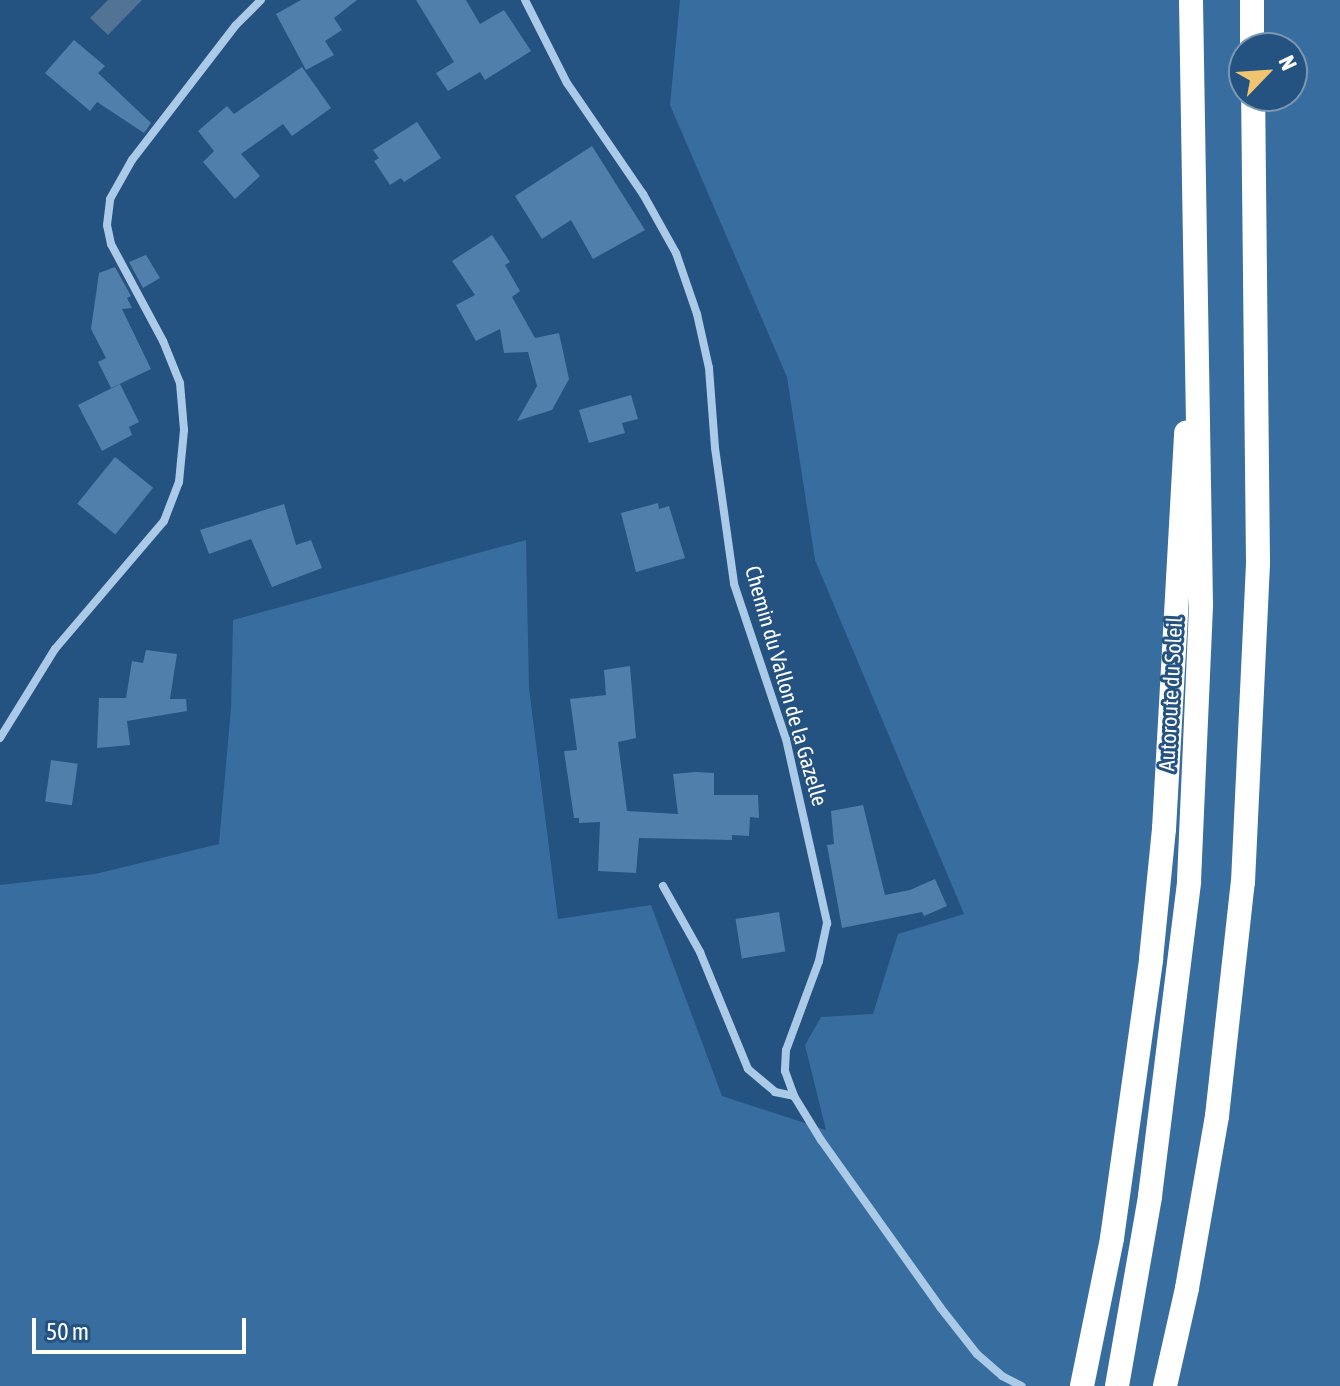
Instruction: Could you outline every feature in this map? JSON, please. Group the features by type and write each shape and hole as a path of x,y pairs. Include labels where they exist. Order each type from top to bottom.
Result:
{"highway":[{"name":"Autoroute du Soleil","path":"1117,1386 1155,1166 1189,881 1201,604 1191,0"},
{"path":"1252,0 1252,32"},
{"path":"1165,1386 1187,1288 1217,1116 1243,882 1258,562 1253,112"},
{"path":"1082,1386 1112,1238 1151,959 1173,687 1196,255"}],"street":[{"path":"0,738 55,649 164,521 179,482 184,430 180,383 163,341 111,244 107,225 110,199 132,160 236,25 261,0"},
{"name":"Chemin du Vallon de la Gazelle","path":"525,0 567,83 643,194 676,253 697,314 709,368 715,448 734,584 786,739 827,923 819,961 786,1050 785,1071 794,1096 821,1140 955,1327 995,1370 1022,1386"},
{"path":"663,886 700,952 748,1069 775,1092 794,1096"}],"shaded area":[{"path":"108,0 142,0 108,35 90,18"},
{"path":"680,0 1340,0 1340,1386 0,1386 0,885 95,874 219,844 231,708 233,620 526,540 529,688 558,919 651,905 722,1096 826,1130 805,1045 821,1017 873,1014 898,934 964,914 815,560 787,377 670,105"}],"building":[{"path":"301,0 357,0 334,18 342,30 325,41 334,55 306,70 276,14"},
{"path":"416,0 466,0 480,24 504,10 531,51 485,80 480,72 448,91 436,73 454,62"},
{"path":"74,40 105,66 98,73 151,123 144,133 97,102 90,111 45,73"},
{"path":"302,67 331,108 292,136 283,124 241,154 260,176 235,199 203,162 214,151 198,131 227,106 234,114"},
{"path":"417,122 441,158 404,182 401,178 390,185 374,161 379,158 373,150"},
{"path":"592,146 645,230 593,259 571,220 542,239 515,196"},
{"path":"492,235 510,262 505,265 520,291 512,297 535,338 559,333 569,379 552,410 517,421 537,386 528,352 504,353 500,329 476,341 456,305 475,295 452,261"},
{"path":"146,255 160,278 143,288 129,262"},
{"path":"115,267 131,296 127,298 132,308 122,309 151,369 111,388 98,362 106,358 91,329 99,273"},
{"path":"120,384 139,422 129,427 132,435 102,451 78,405"},
{"path":"631,395 638,419 622,423 625,433 589,443 579,410"},
{"path":"115,457 153,488 115,534 77,504"},
{"path":"658,503 659,509 669,506 685,558 636,572 621,513"},
{"path":"284,504 296,545 311,540 322,568 272,587 251,539 209,554 200,530"},
{"path":"146,650 177,654 170,699 186,699 187,711 127,721 130,745 97,748 99,698 126,698 132,661 143,663"},
{"path":"630,666 636,738 618,742 627,811 678,814 673,774 714,773 714,795 758,795 759,818 750,817 749,836 732,835 732,840 639,838 636,873 598,871 600,822 579,823 579,818 574,818 564,751 577,750 570,699 606,695 604,670"},
{"path":"51,760 78,764 72,805 45,802"},
{"path":"863,805 885,895 910,890 935,879 947,906 924,916 922,912 842,928 827,845 834,844 831,811"},
{"path":"779,912 785,952 742,958 736,919"}]}
